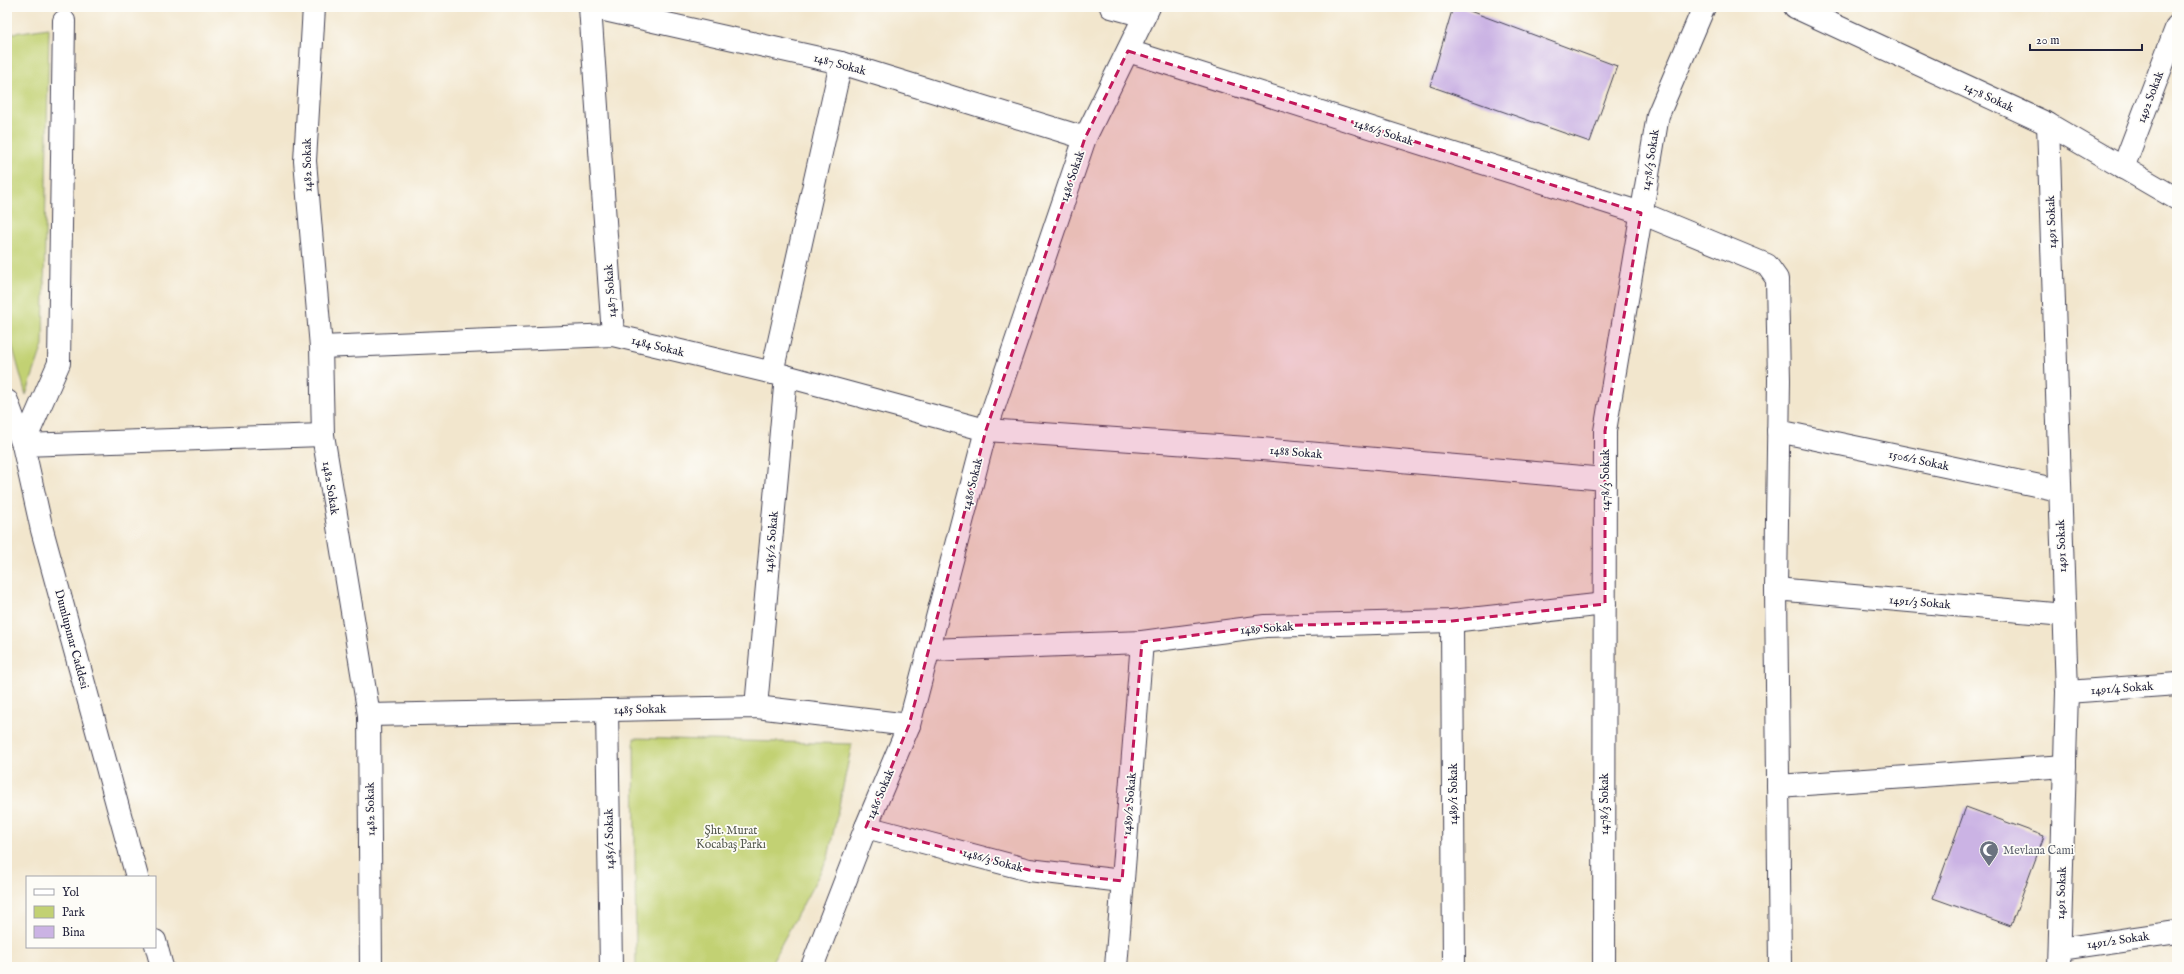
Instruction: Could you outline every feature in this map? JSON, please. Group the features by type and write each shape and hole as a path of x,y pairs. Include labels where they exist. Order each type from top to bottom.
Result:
{"street":[{"name":"1482 Sokak","path":"314,7 305,161 321,347 323,435 369,715 372,967"},
{"name":"1487 Sokak","path":"613,335 590,7 841,63 1085,138"},
{"path":"1111,7 1147,12"},
{"name":"1478/3 Sokak","path":"1604,967 1605,431 1658,115 1704,7"},
{"name":"1478 Sokak","path":"1795,7 2048,124 2177,199"},
{"name":"1486 Sokak","path":"812,967 866,827 909,725 986,430 1085,138 1147,12"},
{"path":"64,21 59,363 23,445 323,435"},
{"name":"1492 Sokak","path":"2123,168 2177,26"},
{"name":"1486/3 Sokak","path":"1128,51 1641,213 1767,265 1776,279 1778,431"},
{"name":"1485/2 Sokak","path":"756,707 779,375 841,63"},
{"name":"1491 Sokak","path":"2048,124 2059,490 2067,692 2059,958"},
{"name":"1484 Sokak","path":"321,347 613,335 779,375 986,430"},
{"name":"Dumlupınar Caddesi","path":"7,401 23,445 42,530 137,876"},
{"name":"1488 Sokak","path":"986,430 1270,450 1605,479"},
{"path":"1778,431 1776,589 1780,967"},
{"name":"1506/1 Sokak","path":"1778,431 2059,490"},
{"name":"1491/3 Sokak","path":"1776,589 2064,615"},
{"name":"1489 Sokak","path":"929,650 1142,642 1265,626 1452,621 1605,604"},
{"name":"1489/1 Sokak","path":"1452,621 1454,967"},
{"name":"1489/2 Sokak","path":"1116,967 1142,642"},
{"name":"1491/4 Sokak","path":"2067,692 2177,684"},
{"name":"1485 Sokak","path":"369,715 756,707 909,725"},
{"name":"1485/1 Sokak","path":"606,710 611,967"},
{"path":"1778,786 2065,766"},
{"name":"1486/3 Sokak","path":"866,827 1029,870 1122,880"},
{"name":"1491/2 Sokak","path":"2059,958 2177,932"},
{"path":"156,945 162,967"}],"highlighted area":[{"path":"1128,51 1641,213 1605,431 1605,604 1452,621 1265,626 1142,642 1122,881 1029,870 866,827 909,725 986,430 1085,138"}],"green space":[{"path":"49,28 43,345 26,395 7,327 7,34"},
{"name":"Şht. Murat Kocabaş Parkı","path":"634,738 852,744 828,858 769,967 636,967"}],"building":[{"path":"1453,7 1459,7 1617,66 1590,142 1430,86"},
{"name":"Mevlana Cami","path":"1966,807 2044,836 2011,926 1933,898"}],"place":[{"name":"Mevlana Cami","path":"1989,867"}]}
